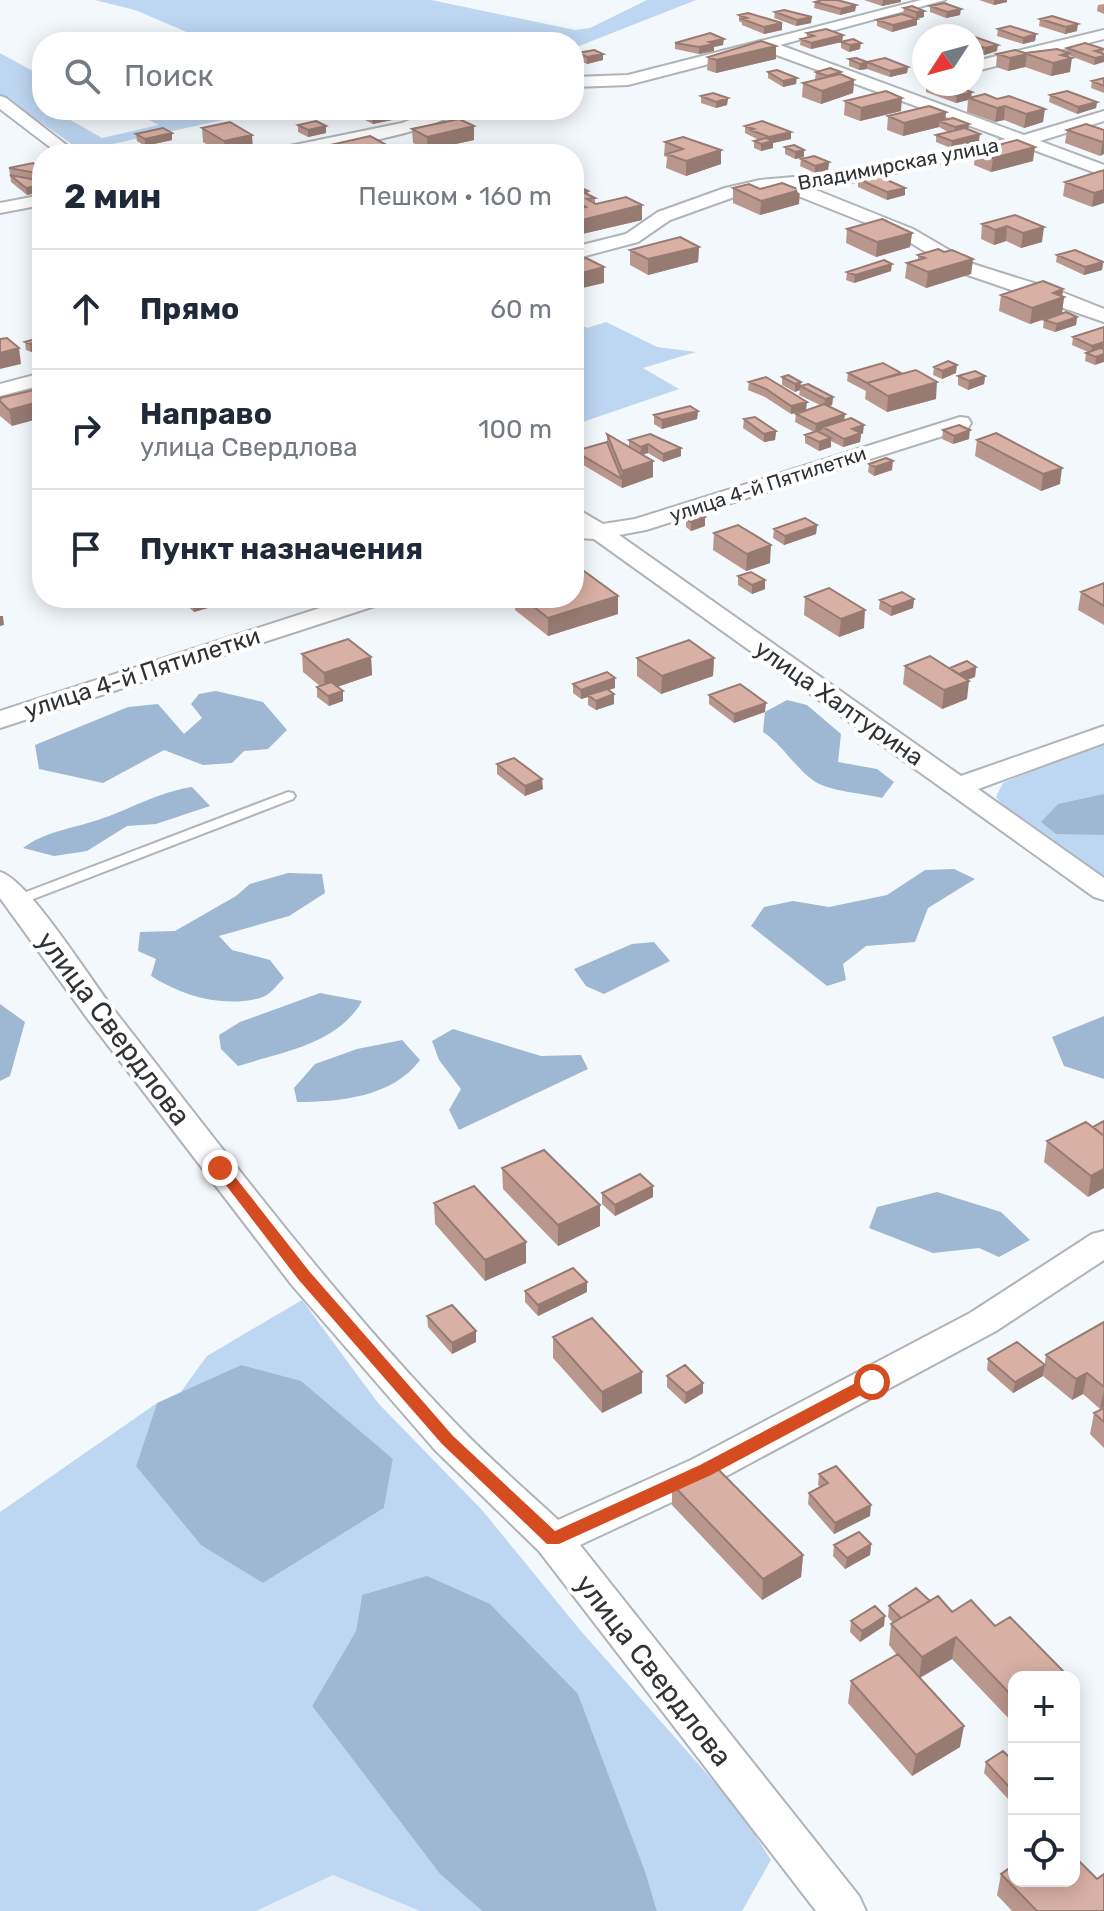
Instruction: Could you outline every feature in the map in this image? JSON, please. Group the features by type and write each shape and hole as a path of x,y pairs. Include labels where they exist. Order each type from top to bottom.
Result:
{"street":[{"path":"584,82 628,80 938,0"},
{"path":"984,64 1104,34"},
{"path":"761,44 887,88 1104,171"},
{"path":"887,88 912,82"},
{"path":"0,101 57,144"},
{"name":"Владимирская улица","path":"584,250 632,238 664,216 708,199 760,185 852,177 1021,141 1104,116"},
{"path":"324,144 406,127 424,120"},
{"path":"785,185 868,215 907,233 966,268 1052,295 1104,316"},
{"path":"0,208 32,202"},
{"path":"0,390 32,382"},
{"name":"улица 4-й Пятилетки","path":"585,534 638,525 960,423"},
{"name":"улица Халтурина","path":"585,534 957,786 1104,891"},
{"name":"улица 4-й Пятилетки","path":"0,720 344,608"},
{"path":"957,786 996,775 1104,734"},
{"name":"улица Свердлова","path":"9,891 303,1275 448,1440 553,1540 843,1911"},
{"path":"553,1540 705,1470 983,1322 1104,1243"}],"lane":[{"path":"9,891 288,796"}],"shaded area":[{"path":"95,0 431,0 575,30 590,28 647,0 696,0 584,44 584,32 187,32 135,10"},
{"path":"0,53 32,71 32,116 0,94"},
{"path":"37,120 70,120 102,138 159,125 149,120 223,120 112,144 72,144"},
{"path":"606,322 657,347 696,352 643,368 679,389 584,422 584,326"},
{"path":"216,691 263,702 287,730 268,749 244,751 232,763 203,765 164,750 103,783 39,769 35,745 128,707 158,704 184,734 202,718 191,704 199,694"},
{"path":"787,700 807,705 841,734 838,762 877,769 894,782 882,798 821,785 763,732 765,712"},
{"path":"1104,741 1104,878 1006,809 996,797 1003,783"},
{"path":"192,787 210,806 156,824 127,826 87,851 54,856 23,848 50,834"},
{"path":"1104,794 1104,835 1056,834 1041,822 1058,804"},
{"path":"954,869 975,879 928,908 915,942 866,946 843,964 846,980 827,986 751,926 764,907 793,901 829,907 887,895 925,870"},
{"path":"288,873 322,874 325,893 289,916 219,936 232,950 270,960 284,978 267,995 246,1001 217,1001 176,989 151,976 156,959 138,951 140,932 175,931 236,896 250,884"},
{"path":"654,942 670,961 604,994 586,986 574,969 632,944"},
{"path":"320,993 362,1001 352,1016 339,1027 290,1051 238,1066 221,1049 219,1035 240,1022"},
{"path":"0,1004 25,1022 10,1076 0,1081"},
{"path":"1104,1016 1104,1079 1064,1066 1052,1037"},
{"path":"453,1029 541,1056 581,1055 588,1069 459,1130 449,1110 461,1089 439,1060 432,1041"},
{"path":"402,1040 420,1060 395,1082 364,1095 330,1101 297,1102 294,1088 315,1064 357,1049"},
{"path":"937,1192 1001,1212 1030,1240 999,1257 979,1248 933,1253 869,1228 877,1207"},
{"path":"302,1300 378,1403 482,1510 580,1630 739,1810 771,1860 742,1911 657,1911 645,1871 578,1694 362,1595 356,1631 312,1706 440,1874 482,1911 420,1911 333,1875 256,1911 0,1911 0,1512 157,1403 136,1466 263,1583 384,1508 393,1459 353,1427 241,1365 180,1393 207,1356"},
{"path":"241,1365 301,1381 393,1459 384,1508 263,1583 201,1545 136,1466 157,1403"},
{"path":"427,1576 490,1604 578,1694 645,1871 657,1911 482,1911 440,1874 312,1706 356,1631 362,1595"},
{"path":"333,1875 420,1911 256,1911"}],"building":[{"path":"822,0 856,5 841,9 815,2"},
{"path":"944,3 961,9 947,12 930,6"},
{"path":"912,6 924,11 904,8"},
{"path":"784,10 812,17 797,20 775,12"},
{"path":"748,13 782,23 764,27 739,15"},
{"path":"902,14 917,19 893,25 877,20"},
{"path":"1052,16 1078,24 1066,27 1040,19"},
{"path":"1010,26 1036,34 1023,38 998,29"},
{"path":"826,29 843,35 811,43 801,39 814,36 807,33"},
{"path":"710,33 724,39 699,47 675,43"},
{"path":"853,39 861,43 850,45 841,42"},
{"path":"984,40 998,45 985,48"},
{"path":"761,41 776,46 716,60 708,57"},
{"path":"1085,43 1104,49 1095,51 1104,56 1095,58 1067,48"},
{"path":"1057,49 1069,53 1061,55 1072,58 1053,63 1027,54 1010,58 997,54 1015,50 1025,53"},
{"path":"594,50 603,54 587,57 584,52"},
{"path":"885,58 908,67 890,71 867,62"},
{"path":"849,59 867,62 860,64"},
{"path":"830,68 841,72 827,76 816,72"},
{"path":"777,70 797,78 783,81 768,72"},
{"path":"840,74 854,80 822,91 803,83"},
{"path":"1104,78 1104,86 1092,81"},
{"path":"886,91 902,98 861,108 845,101"},
{"path":"1067,91 1097,102 1078,107 1050,95"},
{"path":"713,93 728,98 716,102 701,96"},
{"path":"984,94 997,99 1009,96 1045,109 1026,114 969,98"},
{"path":"929,106 946,112 904,123 888,116"},
{"path":"953,118 969,124 955,127 939,121"},
{"path":"454,120 474,126 427,137 412,129"},
{"path":"316,121 326,126 308,130 298,125"},
{"path":"762,121 791,132 769,137 745,126"},
{"path":"230,122 252,135 224,141 202,128"},
{"path":"1086,124 1104,130 1104,141 1067,130"},
{"path":"163,128 172,133 145,139 136,134"},
{"path":"965,128 980,134 952,141 936,135"},
{"path":"370,136 385,144 335,144"},
{"path":"683,137 721,150 686,161 667,154 683,149 665,142"},
{"path":"766,138 773,141 761,144 754,141"},
{"path":"1017,140 1035,147 993,158 975,151"},
{"path":"794,145 804,150 795,152 785,147"},
{"path":"814,156 829,162 815,166 801,159"},
{"path":"32,163 32,172 9,168"},
{"path":"1104,170 1104,190 1094,193 1065,182"},
{"path":"10,175 32,179 32,187 26,188"},
{"path":"876,175 905,188 887,192 858,179"},
{"path":"782,183 800,190 761,201 733,188 749,184 760,189"},
{"path":"584,192 595,198 587,199 596,204 626,197 642,205 584,220"},
{"path":"1015,215 1044,227 1023,233 1007,226 995,230 982,224"},
{"path":"882,219 912,233 877,242 847,229"},
{"path":"680,237 699,247 648,259 630,250"},
{"path":"938,249 944,252 952,250 973,259 928,272 907,263 925,258 918,255"},
{"path":"1075,250 1103,262 1085,267 1057,255"},
{"path":"586,258 604,267 584,272"},
{"path":"884,260 892,264 855,275 847,272"},
{"path":"1043,281 1063,289 1053,293 1064,297 1032,308 1001,295"},
{"path":"1066,312 1077,317 1057,324 1044,320"},
{"path":"1104,327 1104,342 1092,346 1073,337"},
{"path":"7,338 19,348 0,353 0,339"},
{"path":"1104,349 1104,354 1096,357 1086,353"},
{"path":"948,361 957,365 942,371 934,367"},
{"path":"883,363 901,373 867,383 848,373"},
{"path":"916,370 937,382 888,396 867,383"},
{"path":"975,371 985,376 969,381 958,376"},
{"path":"788,375 801,382 795,384 782,377"},
{"path":"766,377 807,402 791,406 749,382"},
{"path":"808,384 833,397 825,399 800,386"},
{"path":"32,390 32,404 9,410 0,398"},
{"path":"824,404 845,414 816,424 796,414"},
{"path":"690,406 698,411 662,420 654,415"},
{"path":"755,417 776,431 764,434 744,419"},
{"path":"851,418 864,425 852,429 861,433 844,439 823,427"},
{"path":"959,425 970,430 954,436 943,430"},
{"path":"817,431 831,438 819,442 805,435"},
{"path":"996,433 1062,468 1043,474 977,440"},
{"path":"607,434 653,461 622,471"},
{"path":"650,434 681,448 663,454 648,444 641,447 629,440"},
{"path":"607,442 622,479 584,456 584,448"},
{"path":"886,458 893,461 875,467 869,464"},
{"path":"700,514 705,517 691,522 686,519"},
{"path":"805,518 817,525 785,536 774,529"},
{"path":"738,525 771,545 747,554 714,533"},
{"path":"584,571 618,596 584,607"},
{"path":"751,572 765,580 752,585 738,576"},
{"path":"1104,583 1104,606 1081,592"},
{"path":"829,588 865,610 841,619 805,597"},
{"path":"902,592 914,599 892,607 880,600"},
{"path":"536,608 580,608 548,618"},
{"path":"348,639 371,657 324,673 302,654"},
{"path":"689,640 714,658 662,676 637,658"},
{"path":"930,656 969,681 944,690 905,666"},
{"path":"967,661 976,667 959,674 950,668"},
{"path":"607,672 615,678 581,690 573,684"},
{"path":"331,682 343,691 328,696 317,687"},
{"path":"740,684 766,703 734,714 709,695"},
{"path":"607,689 614,694 596,701 588,695"},
{"path":"514,758 542,779 525,786 497,764"},
{"path":"1104,1121 1104,1136 1093,1127"},
{"path":"1086,1122 1104,1136 1104,1169 1091,1176 1047,1141"},
{"path":"544,1150 600,1205 558,1225 502,1168"},
{"path":"640,1174 653,1186 615,1205 602,1193"},
{"path":"474,1186 526,1242 485,1260 434,1203"},
{"path":"573,1268 587,1282 538,1305 525,1291"},
{"path":"452,1305 476,1331 452,1343 427,1316"},
{"path":"592,1318 642,1372 602,1392 553,1337"},
{"path":"1104,1322 1104,1387 1087,1373 1076,1379 1046,1355"},
{"path":"1017,1342 1045,1365 1015,1382 988,1359"},
{"path":"685,1365 703,1383 686,1393 667,1376"},
{"path":"1104,1408 1104,1422 1094,1413"},
{"path":"711,1462 803,1555 763,1579 672,1484"},
{"path":"836,1466 871,1505 835,1523 809,1493 828,1483 819,1474"},
{"path":"859,1532 871,1544 847,1558 834,1545"},
{"path":"916,1588 930,1601 901,1618 889,1606"},
{"path":"938,1596 952,1612 971,1600 995,1626 1010,1617 1063,1671 1008,1671 1008,1692 956,1637 922,1657 891,1624"},
{"path":"875,1606 885,1616 862,1631 851,1621"},
{"path":"898,1654 964,1726 916,1755 851,1681"},
{"path":"1003,1751 1008,1756 1008,1786 986,1762"},
{"path":"1080,1862 1097,1879 1104,1874 1104,1911 1037,1911 1014,1887 1080,1887"},
{"path":"1008,1869 1008,1881 1001,1874"}],"route":[{"path":"220,1168 303,1275 448,1440 553,1540 705,1470 872,1382"}]}
